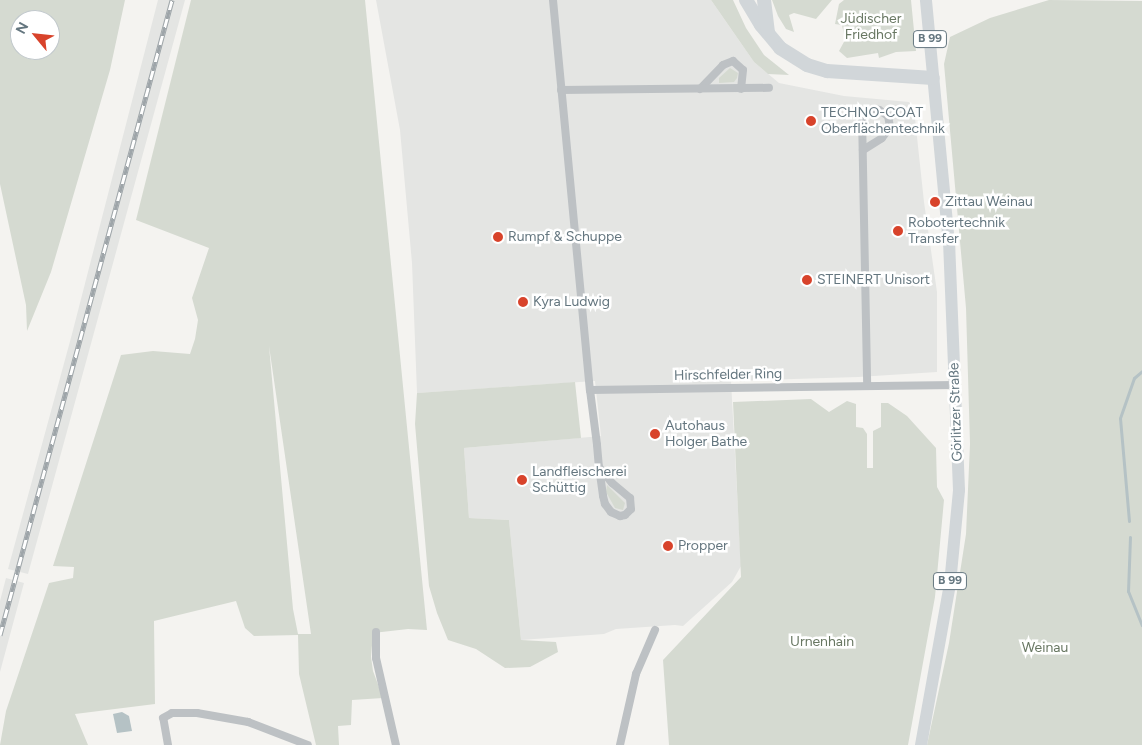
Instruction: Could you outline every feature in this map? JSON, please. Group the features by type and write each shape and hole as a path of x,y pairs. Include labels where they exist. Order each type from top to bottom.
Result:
{"highway":[{"path":"746,0 780,48 797,60 827,72 933,78"},
{"path":"764,0 769,34"}],"main road":[{"name":"B 99","path":"926,0 933,78"},
{"name":"Görlitzer Straße","path":"921,745 955,542 959,490 949,244 933,78"}],"street":[{"path":"553,0 599,467 605,504 616,515 625,515 631,509 630,498 612,483 599,467"},
{"path":"700,89 723,65 733,61 744,70 741,89"},
{"path":"561,90 769,88"},
{"path":"863,150 882,138 890,127 888,116 879,110 873,109 862,115 867,385"},
{"name":"Hirschfelder Ring","path":"590,390 955,385"},
{"path":"620,745 636,674 655,630"},
{"path":"376,632 376,658 396,745"},
{"path":"168,745 163,718 172,713 198,713 248,722 308,745"}],"shaded area":[{"path":"158,0 185,0 28,574 8,569 72,334"},
{"path":"376,0 711,0 754,62 779,83 844,96 909,102 914,109 924,202 937,292 937,372 858,377 731,381 741,566 732,582 683,626 616,629 604,634 521,640 509,520 469,518 464,448 601,436 595,381 417,393 412,263 400,130"},
{"path":"6,578 24,583 0,672 0,601"},
{"path":"122,712 129,716 132,731 117,733 113,714"}],"green space":[{"path":"0,0 125,0 110,70 51,272 27,331 26,305 0,184"},
{"path":"191,0 365,0 427,630 408,629 373,633 371,657 373,671 383,698 352,700 351,725 338,726 339,745 316,745 299,674 298,635 254,636 245,628 236,601 154,621 155,704 75,714 88,745 0,745 6,711 49,583 73,578 74,567 53,566 121,355 153,351 190,354 195,339 198,320 192,298 209,248 136,220","holes":["269,346 311,634 298,634 293,609"]},
{"path":"711,0 733,0 746,28 764,55 789,75 768,74 754,62"},
{"path":"772,0 832,0 816,19 794,13 789,15 794,32 786,29 778,16"},
{"name":"Jüdischer Friedhof","path":"844,0 911,0 916,51 896,52 879,58 878,53 847,58 839,51 845,40 842,25 835,24 839,4"},
{"name":"Weinau","path":"1049,0 1142,1 1142,745 927,745 949,643 966,534 970,444 966,308 944,64 950,37 990,18"},
{"path":"730,68 738,73 737,78 734,82 719,83 719,78"},
{"path":"575,382 581,438 464,448 469,518 509,520 521,640 556,642 558,652 530,667 505,668 476,649 448,640 437,613 429,586 415,424 417,393"},
{"name":"Urnenhain","path":"811,399 829,412 847,401 856,404 856,427 863,428 867,434 867,468 873,468 873,431 881,427 881,403 888,403 907,416 936,448 937,487 944,500 935,597 908,745 669,745 663,660 741,577 733,402"},
{"path":"607,485 625,503 623,510 615,508 606,492"}],"waterway":[{"path":"1129,521 1120,418 1134,378 1142,371"},
{"path":"1130,537 1128,591 1142,625"}],"railway":[{"path":"0,635 172,0"}],"place":[{"name":"TECHNO-COAT Oberflächentechnik","path":"811,121"},
{"name":"Zittau Weinau","path":"935,202"},
{"name":"Robotertechnik Transfer","path":"898,231"},
{"name":"Rumpf & Schuppe","path":"498,237"},
{"name":"STEINERT Unisort","path":"807,280"},
{"name":"Kyra Ludwig","path":"523,302"},
{"name":"Autohaus Holger Bathe","path":"655,434"},
{"name":"Landfleischerei Schüttig","path":"522,480"},
{"name":"Propper","path":"668,546"}]}
